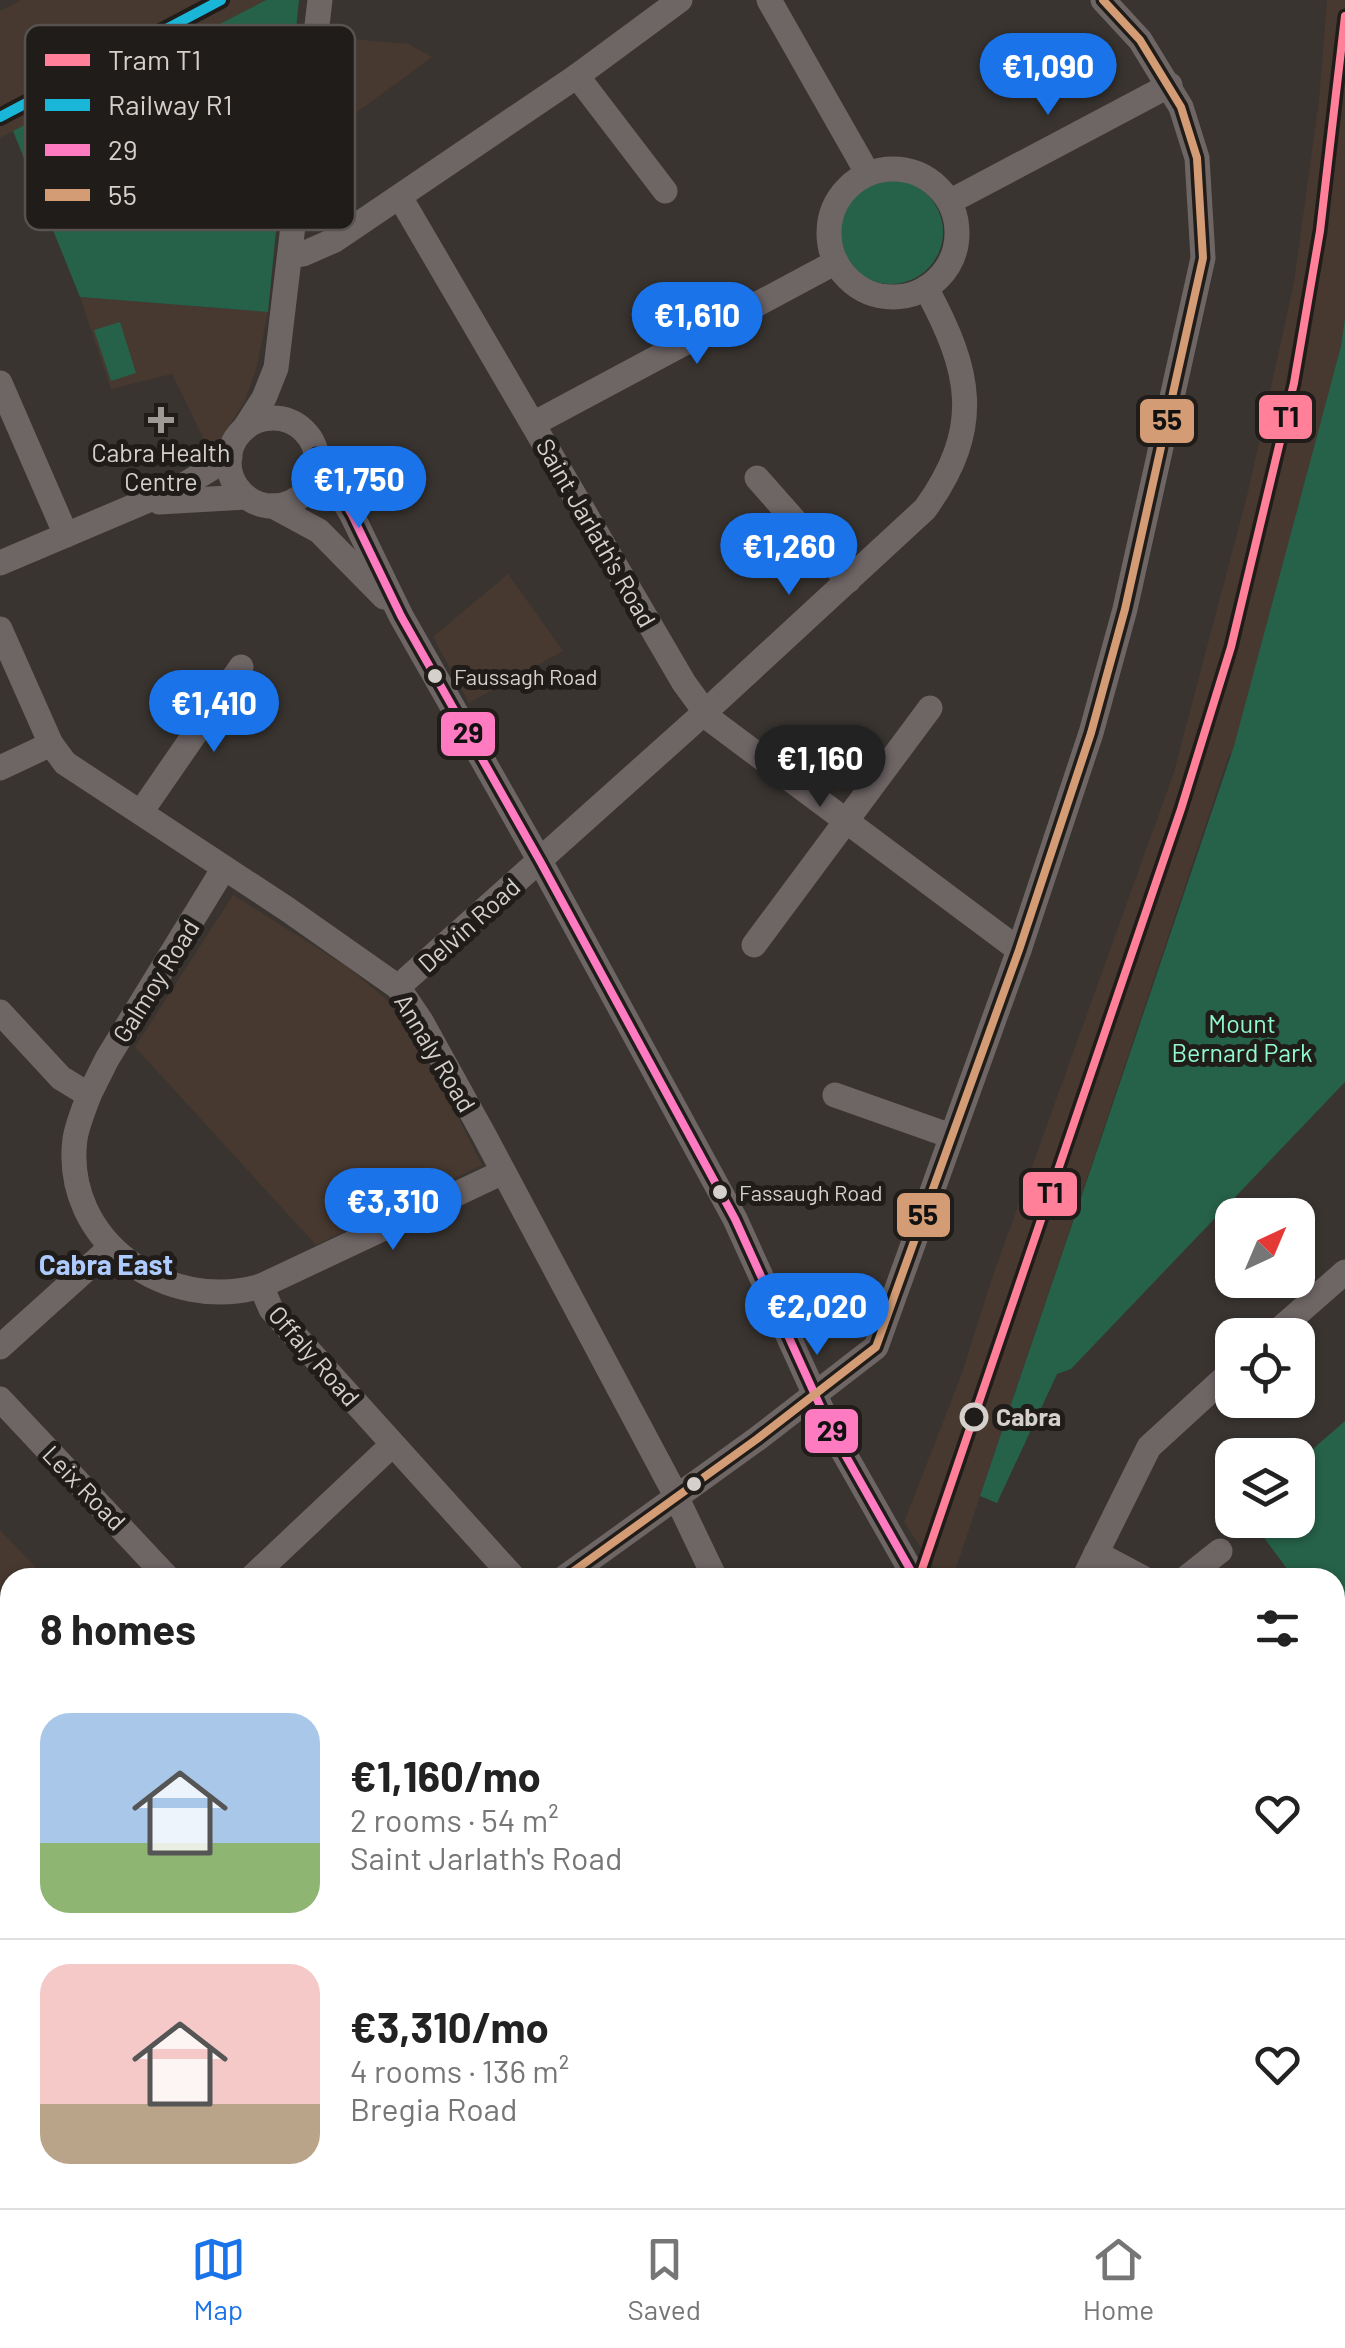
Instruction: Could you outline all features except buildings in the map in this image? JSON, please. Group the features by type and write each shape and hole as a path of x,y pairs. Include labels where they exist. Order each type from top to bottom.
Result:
{"street":[{"path":"317,25 320,0"},
{"path":"355,227 680,0"},
{"path":"769,0 868,174"},
{"path":"578,1568 876,1347 1019,950 1091,734 1120,628 1203,258 1198,158 1182,107 1140,40 1103,0"},
{"path":"576,76 665,191"},
{"path":"951,200 1170,84"},
{"path":"906,170 924,177 951,200 956,212 956,243 950,262 926,288 904,296 885,297 849,280 836,262 830,244 830,222 837,202 850,185 868,174 906,170"},
{"name":"Saint Jarlath's Road","path":"400,197 704,713 1019,950"},
{"path":"246,498 232,480 230,457 232,446 264,398 276,368 293,230"},
{"path":"290,256 304,254 350,230"},
{"path":"533,424 836,262"},
{"name":"Delvin Road","path":"398,988 926,509 942,485 963,424 956,346 926,288"},
{"path":"276,368 281,402 291,422 306,434 352,514 401,616 735,1219 814,1396 909,1568"},
{"path":"0,382 66,535"},
{"path":"244,429 266,419 291,422"},
{"path":"273,506 285,505 306,492 316,468 316,454"},
{"path":"0,564 184,485 230,457"},
{"path":"757,478 848,581"},
{"path":"139,504 246,498 273,506 320,531 401,616"},
{"name":"Annaly Road","path":"0,630 51,744 65,763 366,962 398,988 421,1021 710,1568"},
{"path":"141,812 241,667"},
{"path":"754,945 930,708"},
{"path":"0,768 51,744"},
{"name":"Galmoy Road","path":"89,1095 224,868"},
{"path":"0,1012 61,1078 89,1095"},
{"name":"Offaly Road","path":"89,1095 75,1138 75,1167 92,1223 110,1248 144,1272 180,1285 222,1293 261,1286 271,1308 505,1568"},
{"path":"835,1095 951,1136"},
{"path":"261,1286 501,1172"},
{"path":"0,1347 110,1248"},
{"path":"1293,1318 1345,1272"},
{"path":"1089,1568 1150,1448 1215,1387"},
{"name":"Leix Road","path":"0,1399 159,1568"},
{"path":"262,1568 392,1445"},
{"path":"1199,1568 1220,1551"},
{"path":"1096,1553 1124,1568"}],"shaded area":[{"path":"21,0 266,0 218,25 25,25 25,125 0,138 0,11"},
{"path":"1327,0 1345,0 1345,318 1341,346 1233,752 956,1568 934,1568 904,1522 961,1376 992,1278 1174,772 1248,492 1294,282 1319,100"},
{"path":"355,39 409,44 432,57 355,113"},
{"path":"80,297 268,312 245,401 211,454 172,374 111,389"},
{"path":"508,574 563,651 469,703 433,637"},
{"path":"233,895 346,966 385,998 420,1042 482,1165 316,1245 135,1047"},
{"path":"0,1530 36,1568 0,1568"}],"green space":[{"path":"266,0 299,0 297,25 218,25"},
{"path":"25,125 25,161 13,131"},
{"path":"891,180 911,184 928,195 939,212 943,232 939,252 928,269 911,280 891,284 871,280 854,269 843,252 839,232 843,212 854,195 871,184"},
{"path":"53,230 276,230 268,312 80,297"},
{"name":"Mount Bernard Park","path":"1345,318 1345,1082 1234,1198 1215,1198 1215,1218 1071,1369 1057,1374 997,1503 980,1496 1234,746 1341,346"},
{"path":"120,322 136,373 111,381 94,330"},
{"path":"1345,1421 1345,1568 1286,1568 1264,1538 1315,1538 1315,1447"}],"tram line":[{"name":"T1","path":"922,1568 1181,809 1231,647 1294,383 1320,231 1345,16"}],"rail line":[{"name":"R1","path":"174,25 221,0"},
{"name":"R1","path":"0,117 25,104"}],"transit line":[{"name":"55","path":"578,1568 757,1439 876,1347 1019,950 1091,733 1125,609 1203,258 1197,158 1181,107 1140,40 1103,0"},
{"name":"29","path":"316,454 352,515 401,616 735,1219 831,1430 909,1568"}],"place":[{"name":"Cabra Health Centre","path":"161,420"},
{"name":"Faussagh Road","path":"435,676"},
{"name":"Fassaugh Road","path":"720,1192"},
{"name":"Cabra","path":"974,1417"}],"district":[{"name":"Cabra East","path":"106,1265"}]}
